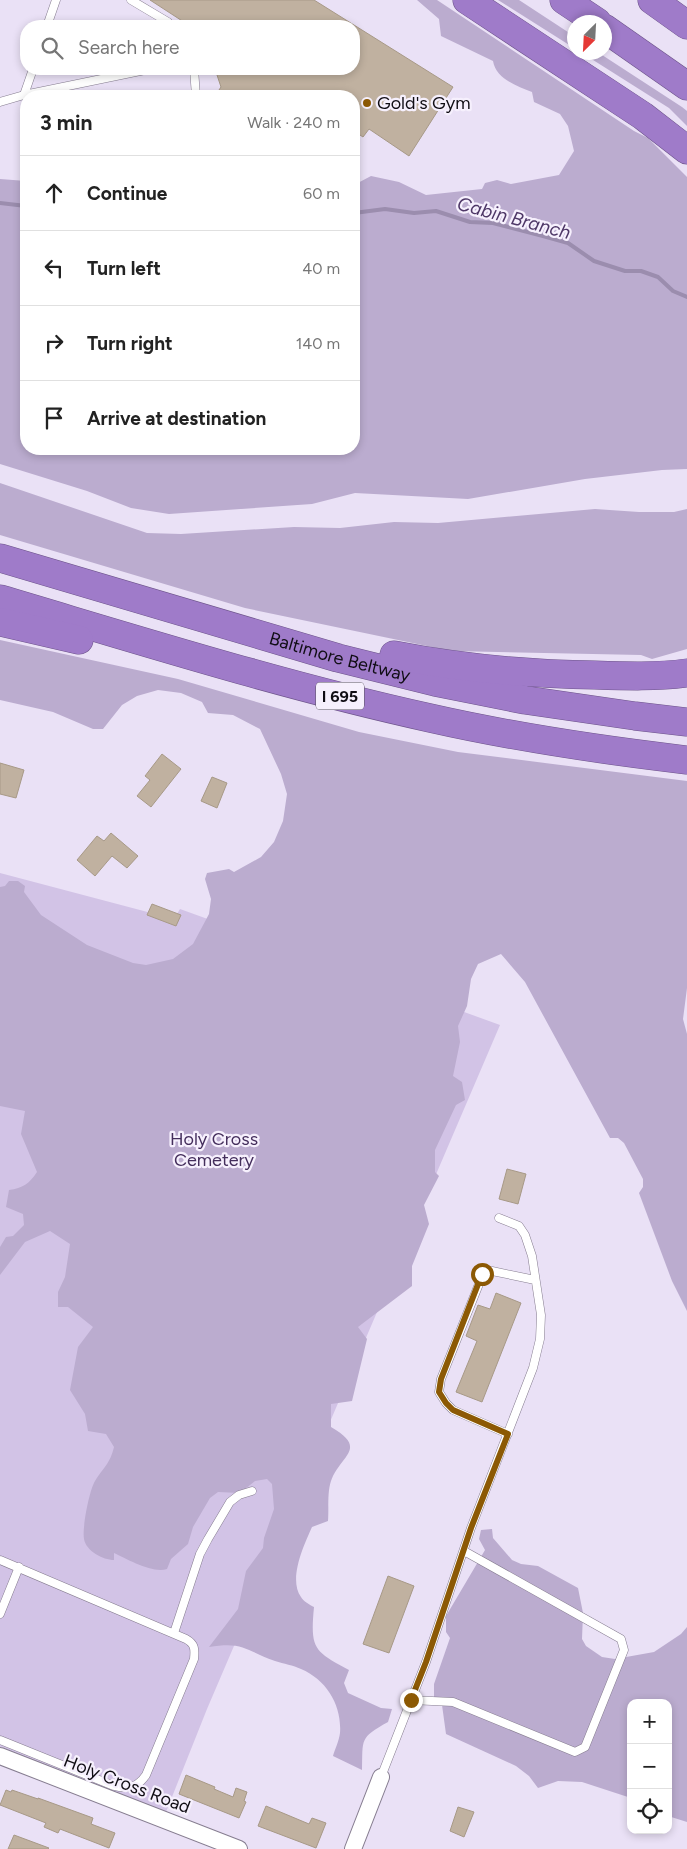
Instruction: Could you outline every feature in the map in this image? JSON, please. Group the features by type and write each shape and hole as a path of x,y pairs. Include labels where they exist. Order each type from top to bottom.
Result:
{"highway":[{"path":"467,0 643,116 687,150"},
{"path":"564,0 586,15"},
{"path":"652,0 687,25"},
{"path":"666,0 687,14"},
{"path":"612,34 687,86"},
{"name":"Baltimore Beltway","path":"0,558 201,619 338,658 435,682 525,700 687,722"},
{"name":"Baltimore Beltway","path":"0,599 294,684 430,718 508,734 632,754 687,760"},
{"path":"201,619 419,660 514,672 633,676 687,672"},
{"path":"0,622 294,684"}],"street":[{"name":"Holy Cross Road","path":"0,1756 239,1849"},
{"path":"353,1849 381,1777"}],"lane":[{"path":"49,20 56,0"},
{"path":"131,0 165,20"},
{"path":"26,90 31,75"},
{"path":"48,90 121,75"},
{"path":"194,75 196,90"},
{"path":"0,102 20,96"},
{"path":"381,1777 426,1662 464,1551 533,1368 540,1339 541,1315 532,1256 525,1236 519,1226 499,1218"},
{"path":"508,1434 453,1410 439,1392 441,1379 482,1274 492,1271 536,1280"},
{"path":"174,1634 200,1554 208,1539 230,1502 239,1494 252,1491"},
{"path":"411,1700 453,1702 575,1752 585,1747 624,1650 621,1639 464,1551"},
{"path":"0,1560 192,1642 195,1649 194,1658 146,1775 141,1782 133,1787 124,1789 114,1786 0,1740"},
{"path":"0,1614 19,1568"}],"green space":[{"path":"417,0 437,0 634,131 648,138 687,177 687,469 585,479 468,499 355,493 312,504 169,514 131,508 87,491 0,464 0,179 20,181 20,455 360,455 360,182 371,176 399,182 426,195 482,189 485,183 497,180 511,184 559,175 574,151 568,126 560,114 534,102 532,92 508,81 498,73 493,61 441,36 439,19"},
{"path":"498,0 519,0 567,31 567,44"},
{"path":"593,60 610,60 682,107 687,111 687,126 669,108"},
{"path":"0,483 147,533 181,534 294,527 340,528 394,522 438,523 595,509 674,512 687,509 687,649 652,659 641,655 451,651 245,608 0,535"},
{"path":"0,640 178,679 359,732 458,752 687,781 687,988 683,1019 687,1034 687,1311 672,1281 639,1193 643,1187 643,1179 624,1143 618,1138 610,1138 525,982 501,954 478,964 471,979 467,1006 458,1026 460,1042 453,1076 462,1082 465,1100 456,1105 435,1150 435,1172 439,1176 424,1205 429,1224 412,1266 412,1286 358,1327 367,1339 352,1401 331,1404 331,1427 348,1441 349,1452 331,1481 328,1521 312,1527 302,1552 297,1572 297,1590 305,1601 314,1607 314,1640 321,1653 349,1670 344,1683 348,1693 381,1708 392,1709 388,1722 372,1732 364,1740 362,1770 333,1756 340,1733 340,1723 331,1695 318,1680 298,1668 238,1646 221,1645 209,1647 238,1609 246,1571 263,1548 264,1538 274,1509 272,1484 267,1479 255,1481 240,1493 218,1492 210,1498 193,1527 188,1544 171,1559 167,1569 148,1568 114,1553 114,1560 110,1560 100,1557 91,1551 84,1539 88,1501 95,1481 108,1462 114,1447 106,1434 88,1431 85,1414 70,1390 78,1347 93,1327 68,1307 58,1307 58,1292 65,1277 70,1244 50,1231 25,1242 0,1275 0,1247 6,1237 13,1236 24,1225 23,1214 6,1207 9,1190 25,1185 37,1172 21,1134 25,1111 0,1106 0,887 5,886 9,881 18,881 25,886 24,892 41,915 87,945 133,963 146,965 173,959 193,944 209,914 211,899 205,879 207,873 229,869 234,872 261,857 274,842 283,821 287,794 281,774 260,729 233,715 208,713 202,702 181,693 158,690 137,696 122,705 103,729 93,729 53,712 0,700"},
{"name":"Holy Cross Cemetery","path":"0,873 174,919 180,909 500,1025 207,1709 166,1812 0,1747"},
{"path":"492,1529 493,1538 512,1560 521,1564 538,1566 578,1588 583,1613 582,1639 586,1646 602,1657 615,1659 654,1652 681,1634 687,1627 687,1822 672,1817 672,1699 627,1699 627,1797 582,1782 558,1781 538,1788 529,1776 516,1766 446,1734 442,1705 434,1699 434,1684 450,1638 446,1632 446,1616 485,1550 479,1539 481,1530"}],"building":[{"path":"150,0 314,0 346,20 181,20"},
{"path":"360,29 453,87 409,156 369,129 363,137 360,135 360,90 219,90 221,87 217,75 360,75"},
{"path":"162,754 181,769 151,807 137,796 150,780 145,776"},
{"path":"0,763 24,770 16,798 0,794"},
{"path":"212,777 227,783 217,808 201,801"},
{"path":"111,833 138,856 127,868 112,856 95,876 77,860 97,836 104,841"},
{"path":"152,904 181,915 176,926 147,915"},
{"path":"507,1169 526,1174 518,1204 499,1199"},
{"path":"496,1293 521,1303 482,1402 456,1392 477,1341 466,1336 478,1305 490,1309"},
{"path":"388,1576 414,1586 389,1653 363,1644"},
{"path":"186,1775 233,1797 236,1788 247,1792 244,1801 246,1802 239,1818 179,1794"},
{"path":"6,1790 38,1798 93,1818 91,1824 115,1833 109,1848 60,1829 58,1833 44,1827 46,1823 0,1805"},
{"path":"266,1806 309,1824 312,1818 326,1823 316,1848 258,1826"},
{"path":"458,1807 474,1812 464,1837 450,1831"},
{"path":"14,1835 49,1848 8,1849"}],"waterway":[{"name":"Cabin Branch","path":"0,203 20,205"},
{"name":"Cabin Branch","path":"360,212 385,209 414,213 436,211 470,222 493,223 568,243 594,261 625,271 641,271 658,277 673,291 687,297"}],"place":[{"name":"Gold's Gym","path":"367,103"}],"route":[{"path":"411,1700 426,1662 471,1528 508,1434 453,1410 439,1392 441,1379 482,1274"}]}
